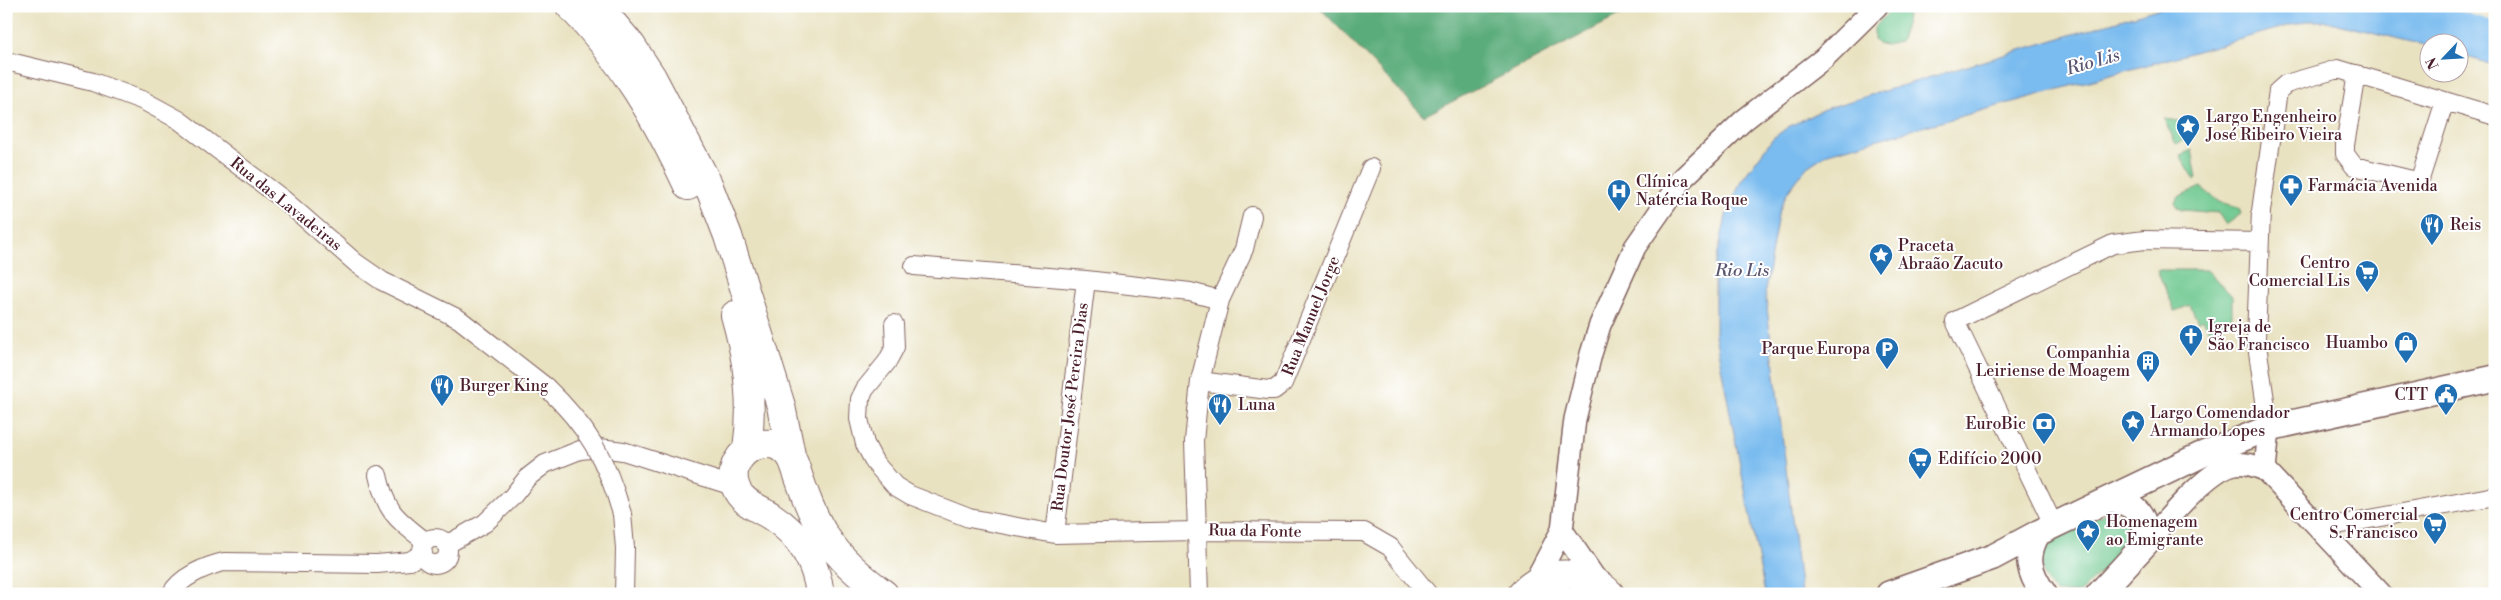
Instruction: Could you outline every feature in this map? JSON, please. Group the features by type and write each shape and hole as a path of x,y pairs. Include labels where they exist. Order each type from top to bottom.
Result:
{"main road":[{"path":"570,6 619,62 647,106 702,214 718,258 743,344 751,404 743,454 735,474 736,487 746,500 771,515 799,540 806,550 818,577 820,594"},
{"path":"598,6 631,45 652,77 708,184 728,236 782,406 791,455 812,513 832,548 858,574 884,594"},
{"path":"1889,594 1993,557 2201,455 2269,428 2495,378"},
{"path":"743,454 773,444 783,448 791,455"},
{"path":"2099,594 2146,543 2146,524 2138,511 2124,501 2109,499"},
{"path":"2044,594 2029,569 2029,554 2032,543 2046,530"},
{"path":"1993,557 2029,569"},
{"path":"1528,588 1550,576 1567,574 1584,576 1604,589"}],"street":[{"path":"1528,588 1562,530 1571,444 1580,392 1600,325 1635,248 1683,178 1704,157 1744,120 1823,59 1877,6"},
{"name":"Rua das Lavadeiras","path":"6,61 93,82 144,101 179,120 284,200 356,263 382,282 459,319 546,387 566,406 593,440 606,465 622,514 625,548 624,594"},
{"path":"2265,470 2269,428 2256,338 2259,242 2264,183 2278,91 2286,84 2338,69 2495,116"},
{"path":"2357,74 2345,145 2349,160 2354,166 2412,180 2420,179 2445,101"},
{"name":"Rua Manuel Jorge","path":"1200,381 1268,390 1274,390 1284,383 1371,168"},
{"path":"1199,594 1194,441 1200,381 1220,300 1244,249 1252,216"},
{"path":"2046,530 1955,321 2113,244 2145,240 2259,242"},
{"path":"914,266 1086,280 1190,292 1220,300"},
{"name":"Rua Doutor José Pereira Dias","path":"1055,534 1086,280"},
{"name":"Rua da Fonte","path":"894,324 896,347 892,355 865,389 860,399 861,432 865,444 885,476 895,486 910,495 946,510 993,524 1055,534 1197,531 1364,532 1390,547 1428,594"},
{"path":"378,475 382,498 387,507 424,548 431,563 440,562 446,557 446,545 485,523 512,497 527,478 545,464 580,450 600,448 623,451 736,487"},
{"path":"702,477 743,454"},
{"path":"2146,543 2218,469 2236,463 2249,464 2265,470 2381,594"},
{"path":"2326,535 2337,525 2495,496"},
{"path":"1562,530 1604,589"},
{"path":"171,594 182,582 204,568 224,562 377,564 410,561 424,548"},
{"path":"191,594 193,575"}],"green space":[{"path":"1318,6 1638,6 1424,116"},
{"path":"1894,6 1914,6 1906,19 1900,42 1886,45 1878,44 1874,40 1874,28"},
{"path":"2164,119 2195,123 2194,136 2176,144"},
{"path":"2192,150 2197,178 2194,180 2180,155"},
{"path":"2201,187 2219,202 2239,207 2241,214 2226,225 2218,213 2182,210 2176,206 2175,202 2180,196"},
{"path":"2157,270 2207,270 2232,296 2232,316 2222,326 2210,332 2203,319 2198,322 2190,305 2175,311"},
{"path":"2107,512 2120,515 2127,522 2130,537 2128,543 2080,593 2056,593 2045,577 2042,564 2045,552 2053,542 2065,534"}],"water":[{"name":"Rio Lis","path":"2167,6 2486,6 2495,9 2495,66 2468,57 2468,32 2418,32 2418,44 2326,21 2306,21 1828,153 1807,167 1787,193 1778,215 1765,291 1801,594 1765,594 1715,335 1715,267 1726,216 1741,181 1773,138 1788,127 1824,109"}],"pier":[{"path":"2444,6 2486,6 2495,9 2495,22"}],"place":[{"name":"Largo Engenheiro José Ribeiro Vieira","path":"2188,147"},
{"name":"Farmácia Avenida","path":"2291,207"},
{"name":"Clínica Natércia Roque","path":"1619,212"},
{"name":"Reis","path":"2432,246"},
{"name":"Praceta Abraão Zacuto","path":"1881,276"},
{"name":"Centro Comercial Lis","path":"2367,293"},
{"name":"Igreja de São Francisco","path":"2191,357"},
{"name":"Huambo","path":"2406,364"},
{"name":"Parque Europa","path":"1887,370"},
{"name":"Companhia Leiriense de Moagem","path":"2148,383"},
{"name":"Burger King","path":"442,407"},
{"name":"CTT","path":"2446,416"},
{"name":"Luna","path":"1220,426"},
{"name":"Largo Comendador Armando Lopes","path":"2133,443"},
{"name":"EuroBic","path":"2044,445"},
{"name":"Edifício 2000","path":"1920,480"},
{"name":"Centro Comercial S. Francisco","path":"2435,545"},
{"name":"Homenagem ao Emigrante","path":"2088,552"}]}
